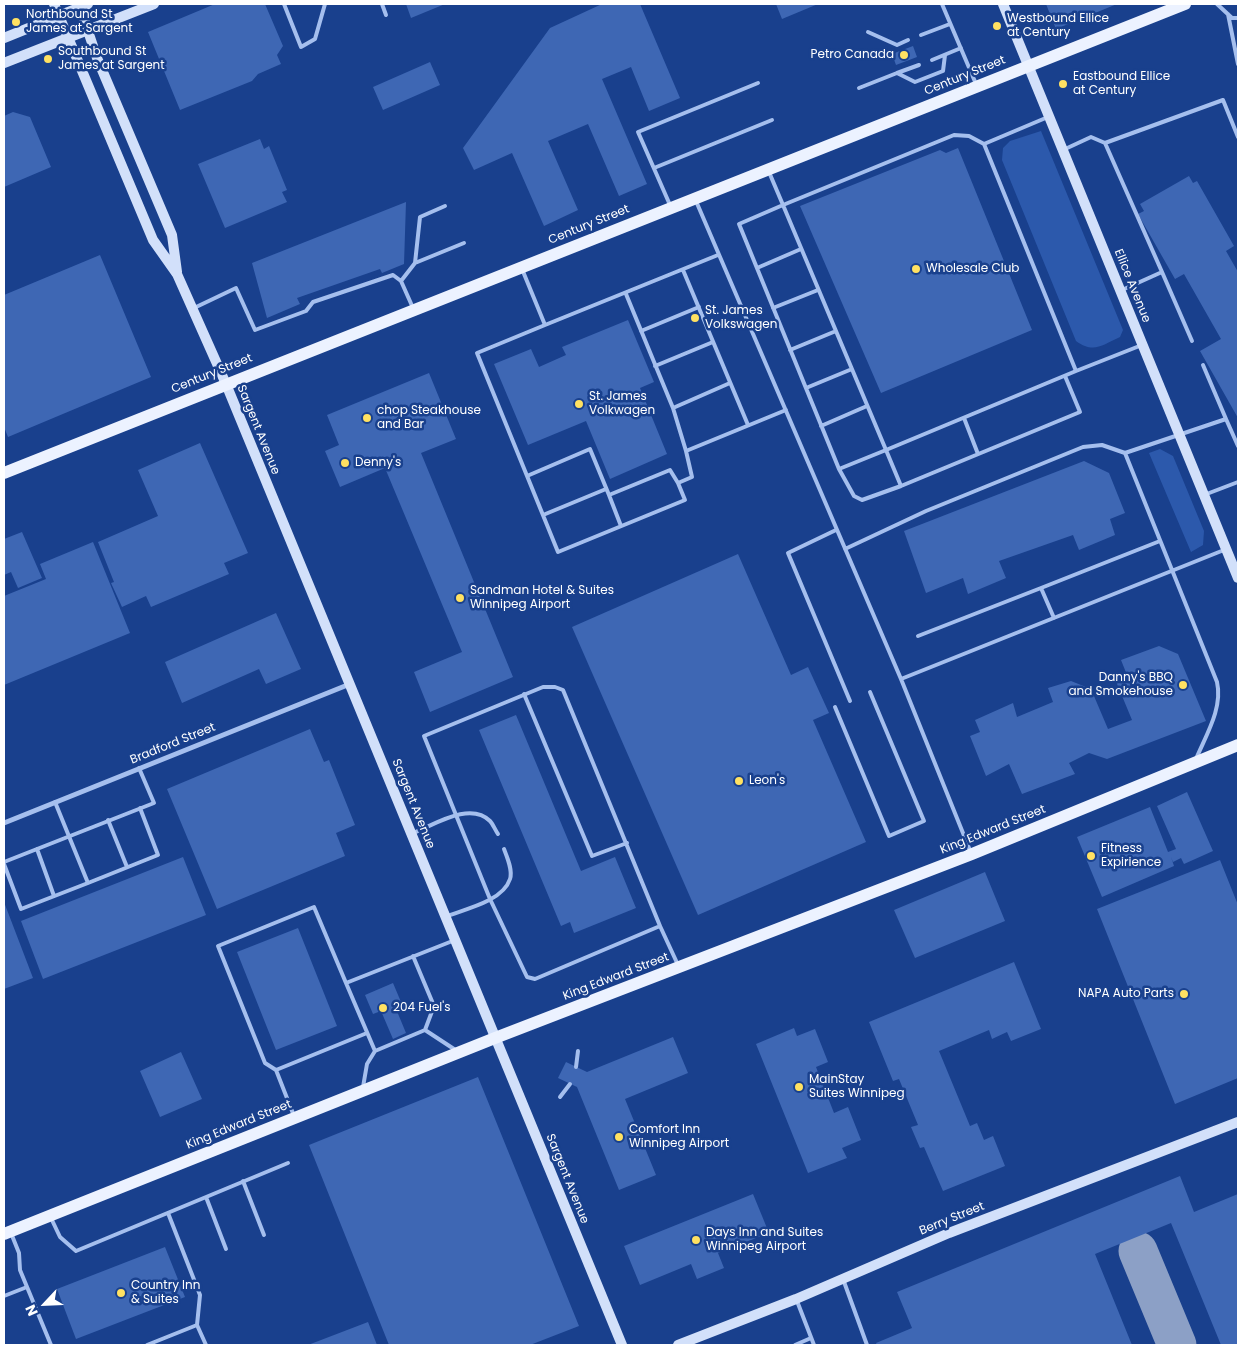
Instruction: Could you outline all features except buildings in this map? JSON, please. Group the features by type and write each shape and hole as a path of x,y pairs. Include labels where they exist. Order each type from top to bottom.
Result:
{"main road":[{"name":"Sargent Avenue","path":"54,4 153,240 177,274 226,384 622,1345"},
{"path":"4,63 154,4"},
{"name":"Ellice Avenue","path":"1003,4 1238,578"},
{"name":"Century Street","path":"4,473 1185,4"},
{"name":"Sargent Avenue","path":"82,5 88,31 98,58 172,235 177,274"},
{"path":"4,38 82,5"},
{"name":"King Edward Street","path":"7,1233 459,1052 972,854 1238,745"},
{"name":"Berry Street","path":"678,1345 843,1279 950,1233 1238,1122"}],"street":[{"name":"Bradford Street","path":"4,822 350,684"}],"lane":[{"path":"284,4 301,47 316,39 325,4"},
{"path":"382,4 386,15"},
{"path":"942,4 977,86"},
{"path":"1217,4 1232,18 1238,18"},
{"path":"1228,14 1238,64"},
{"path":"921,35 950,24"},
{"path":"868,32 897,45 908,40"},
{"path":"932,60 961,48"},
{"path":"897,73 915,82 943,71 945,55"},
{"path":"859,88 919,65"},
{"path":"671,207 638,132 758,83"},
{"path":"1105,143 1223,100 1238,137"},
{"path":"984,144 1050,116"},
{"path":"654,168 772,120"},
{"path":"1065,376 1080,412 901,486 862,500 854,496 839,469 739,224 954,135 969,136 984,144 1076,371"},
{"path":"1063,150 1091,137 1105,143 1192,341"},
{"path":"767,169 901,486"},
{"path":"695,198 901,679 972,854"},
{"path":"415,263 420,217 445,206"},
{"path":"401,281 415,263 464,243"},
{"path":"757,268 801,249"},
{"path":"609,495 670,470 685,500 558,552 477,353 718,255"},
{"path":"521,267 545,325"},
{"path":"683,270 748,425"},
{"path":"1120,291 1162,272"},
{"path":"192,309 236,288 255,330 306,311 313,302 393,275 401,281 414,309"},
{"path":"774,308 818,290"},
{"path":"626,294 673,408 686,450 692,477 678,483"},
{"path":"641,331 698,307"},
{"path":"790,350 836,331"},
{"path":"655,366 713,342"},
{"path":"839,469 1142,345"},
{"path":"1202,365 1238,446"},
{"path":"806,388 852,369"},
{"path":"673,408 730,384"},
{"path":"822,426 867,406"},
{"path":"686,450 786,410"},
{"path":"964,418 978,454"},
{"path":"845,549 926,511 1082,447 1102,445 1125,453 1226,419"},
{"path":"527,476 590,449 621,526"},
{"path":"1125,453 1220,694 1218,705 1195,762"},
{"path":"1204,495 1238,482"},
{"path":"543,515 606,489"},
{"path":"836,530 788,553 850,701"},
{"path":"918,636 1160,541"},
{"path":"901,679 1226,549"},
{"path":"1041,588 1054,618"},
{"path":"660,926 535,979 527,977 522,970 490,899 424,736 543,686 563,690 628,843 660,926 679,967"},
{"path":"835,708 889,836 924,821 870,692"},
{"path":"524,694 592,856 628,843"},
{"path":"139,768 154,803 140,808 108,820 4,863 21,909 158,855 140,808"},
{"path":"55,802 88,883"},
{"path":"411,833 468,813 478,815 490,821 498,834"},
{"path":"108,820 127,867"},
{"path":"37,849 54,896"},
{"path":"446,917 490,899 504,891 511,878 509,861 504,849"},
{"path":"295,1118 276,1070 265,1063 218,946 314,907 375,1051"},
{"path":"346,982 455,940"},
{"path":"362,1091 367,1064 375,1051 425,1030 434,1006 414,956"},
{"path":"425,1030 459,1052"},
{"path":"276,1070 367,1033"},
{"path":"576,1067 578,1051"},
{"path":"560,1098 570,1084"},
{"path":"50,1216 60,1237 76,1251 288,1163"},
{"path":"243,1182 264,1235"},
{"path":"206,1196 226,1249"},
{"path":"168,1213 200,1295 197,1325 206,1345"},
{"path":"7,1233 19,1253 20,1270 51,1345"},
{"path":"843,1279 867,1345"},
{"path":"4,1296 27,1287"},
{"path":"796,1298 814,1345"},
{"path":"147,1345 197,1325"},
{"path":"794,1345 812,1338"}],"shaded area":[{"path":"1041,131 1123,330 1120,337 1098,347 1088,347 1076,341 1002,160 1003,148 1010,141"},
{"path":"1160,449 1173,456 1204,531 1203,545 1191,552 1149,453"}],"taxiway":[{"path":"1138,1251 1177,1345"}],"place":[{"name":"Northbound St James at Sargent","path":"16,22"},
{"name":"Westbound Ellice at Century","path":"997,26"},
{"name":"Petro Canada","path":"904,55"},
{"name":"Southbound St James at Sargent","path":"48,59"},
{"name":"Eastbound Ellice at Century","path":"1063,84"},
{"name":"Wholesale Club","path":"916,269"},
{"name":"St. James Volkswagen","path":"695,318"},
{"name":"St. James Volkwagen","path":"579,404"},
{"name":"chop Steakhouse and Bar","path":"367,418"},
{"name":"Denny's","path":"345,463"},
{"name":"Sandman Hotel & Suites Winnipeg Airport","path":"460,598"},
{"name":"Danny's BBQ and Smokehouse","path":"1183,685"},
{"name":"Leon's","path":"739,781"},
{"name":"Fitness Expirience","path":"1091,856"},
{"name":"NAPA Auto Parts","path":"1184,994"},
{"name":"204 Fuel's","path":"383,1008"},
{"name":"MainStay Suites Winnipeg","path":"799,1087"},
{"name":"Comfort Inn Winnipeg Airport","path":"619,1137"},
{"name":"Days Inn and Suites Winnipeg Airport","path":"696,1240"},
{"name":"Country Inn & Suites","path":"121,1293"}]}
